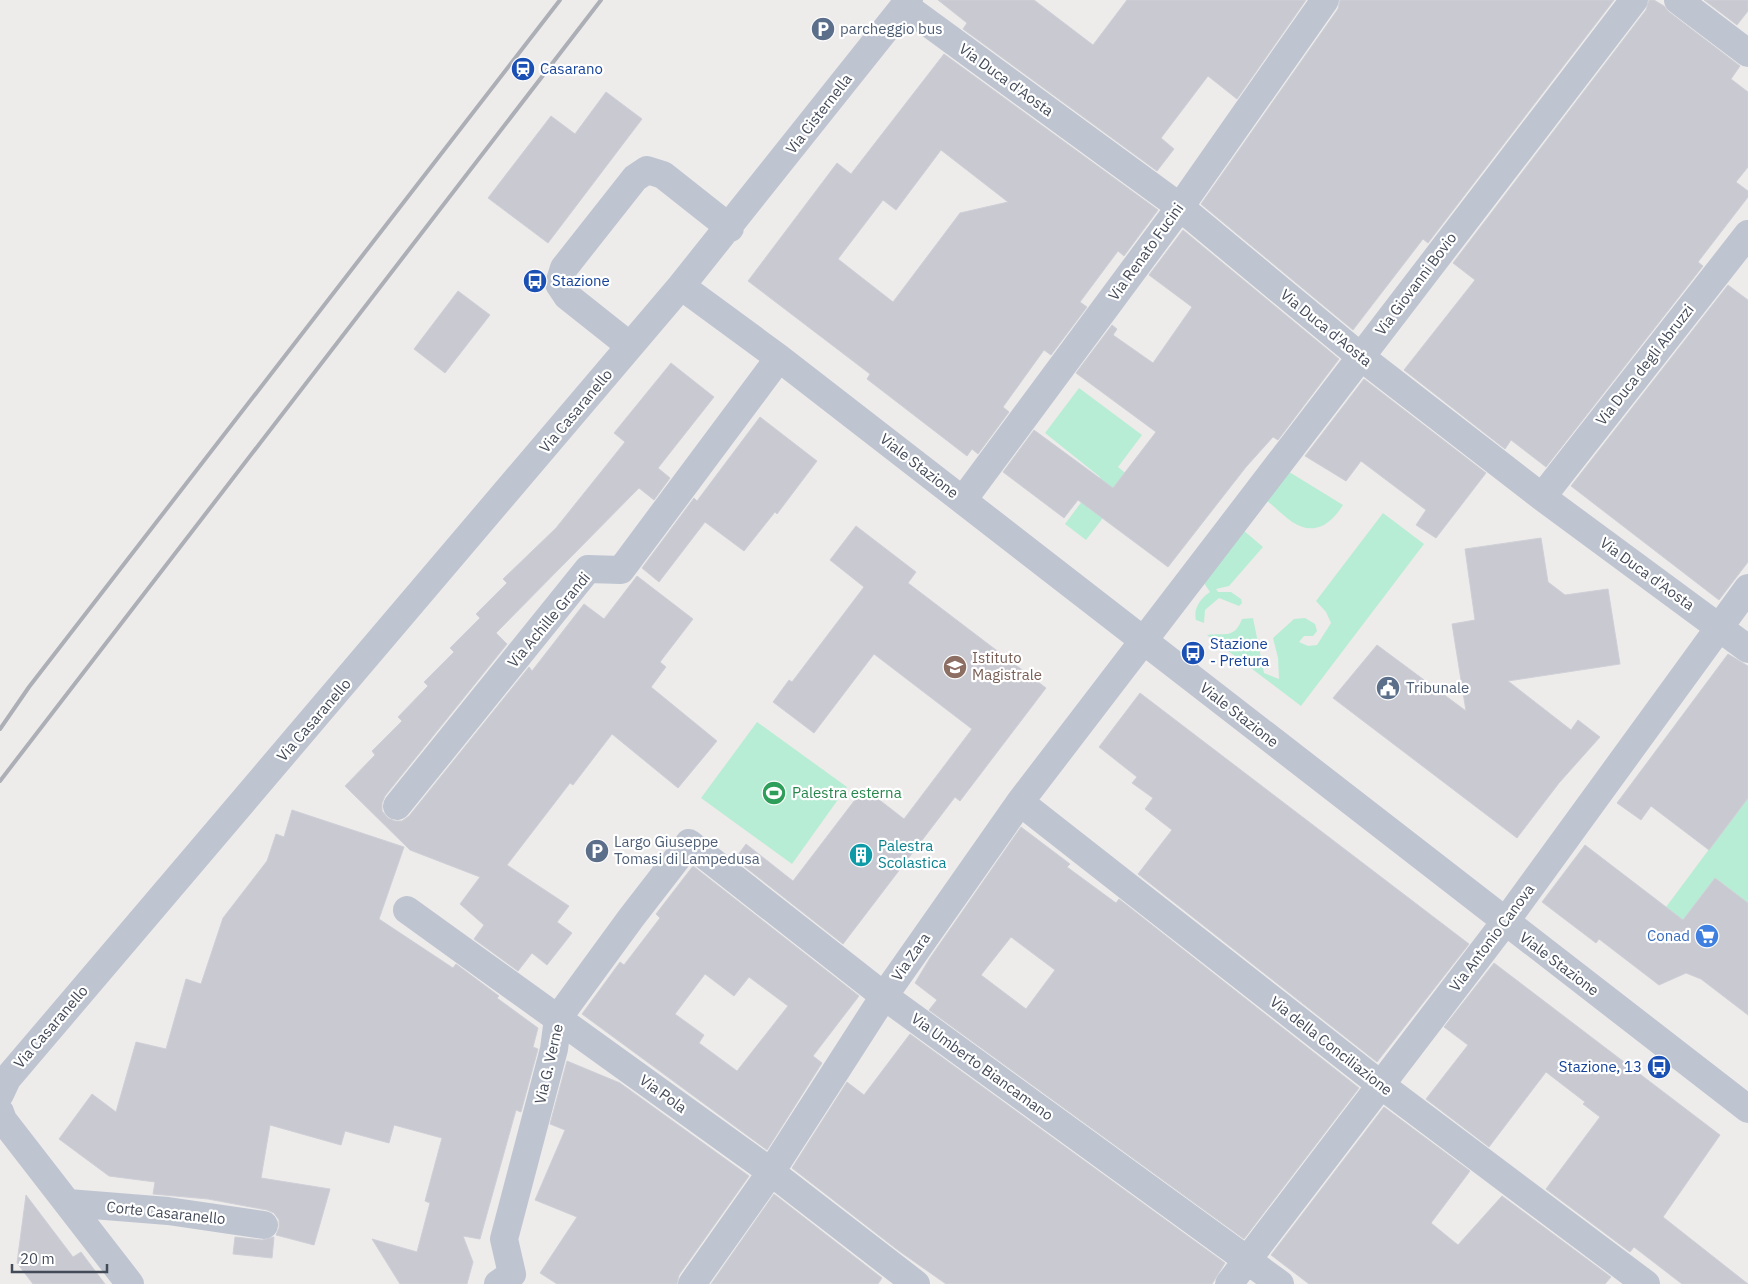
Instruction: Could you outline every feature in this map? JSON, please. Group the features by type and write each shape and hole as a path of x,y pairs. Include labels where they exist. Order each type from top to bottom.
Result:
{"street":[{"name":"Via Renato Fucini","path":"963,500 1180,207 1325,0"},
{"name":"Via Giovanni Bovio","path":"1144,640 1634,0"},
{"path":"1678,0 1748,53"},
{"name":"Via Duca d'Aosta","path":"907,3 1180,207 1361,357 1542,497 1748,649"},
{"name":"Via Cisternella","path":"681,286 730,228 907,3"},
{"path":"630,346 567,296 559,284 564,268 634,178 647,170 663,175 730,228"},
{"name":"Via Duca degli Abruzzi","path":"1542,497 1748,234"},
{"name":"Viale Stazione","path":"681,286 780,358 1504,922 1748,1109"},
{"name":"Via Casaranello","path":"0,1094 7,1079 681,286"},
{"name":"Via Achille Grandi","path":"397,806 588,569 621,570 780,358"},
{"name":"Via Antonio Canova","path":"1230,1284 1504,922 1748,588"},
{"name":"Via Zara","path":"692,1284 771,1172 884,996 1020,802 1144,640"},
{"name":"Via della Conciliazione","path":"1020,802 1381,1085 1646,1284"},
{"name":"Via Umberto Biancamano","path":"689,843 884,996 1280,1284"},
{"name":"Via G. Verne","path":"512,1281 504,1239 554,1050 558,1018 689,843"},
{"name":"Via Pola","path":"407,910 771,1172 916,1284"},
{"path":"0,1112 4,1120 130,1284"},
{"name":"Corte Casaranello","path":"68,1203 168,1211 264,1225"}],"green space":[{"path":"1079,388 1142,435 1118,467 1133,479 1086,540 1065,524 1100,477 1045,433"},
{"path":"1286,470 1343,505 1337,514 1324,525 1307,528 1293,522 1266,500"},
{"path":"1383,513 1424,544 1301,706 1207,635 1228,634 1236,630 1242,619 1253,618 1264,673 1279,679 1278,658 1273,638 1294,619 1305,618 1315,624 1317,631 1313,636 1304,636 1299,642 1308,646 1317,645 1331,623 1326,612 1316,601"},
{"path":"1243,530 1263,547 1229,586 1216,589 1218,592 1231,592 1241,599 1242,603 1239,606 1219,598 1205,610 1204,623 1196,620 1198,604 1210,592 1204,583"},
{"name":"Palestra esterna","path":"757,722 847,787 792,864 701,798"},
{"path":"1748,797 1748,903 1715,878 1683,920 1666,907"}],"building":[{"path":"938,0 1034,0 1093,45 1127,0 1306,0 1237,99 1208,76 1161,138 1174,149 1157,171 963,29 967,23"},
{"path":"1340,0 1614,0 1428,243 1423,239 1353,330 1201,204 1338,9"},
{"path":"1649,0 1654,0 1664,6 1669,12 1740,66 1731,79 1748,92 1748,167 1736,182 1748,191 1748,197 1698,262 1703,266 1546,467 1511,440 1505,449 1404,370 1475,280 1453,263 1646,10"},
{"path":"1704,0 1748,0 1748,11 1737,25"},
{"path":"944,54 1158,210 1124,256 1118,251 1080,302 1087,307 1051,355 1044,350 1003,407 1009,412 978,454 972,449 967,456 867,379 870,374 748,281 837,163 851,174","holes":["941,150 1008,202 960,213 893,302 838,259 883,200 896,210"]},
{"path":"606,92 642,119 548,243 488,198 551,116 575,134"},
{"path":"1183,230 1339,359 1278,440 1273,437 1246,467 1168,567 1078,500 1064,518 1003,472 1034,430 1113,488 1156,432 1076,373 1112,325 1117,329 1113,335 1153,363 1192,307 1149,275"},
{"path":"1728,285 1748,300 1748,562 1719,600 1571,486"},
{"path":"458,291 490,315 445,373 414,349"},
{"path":"671,363 714,397 658,468 670,478 654,500 639,488 496,633 507,644 385,796 382,803 382,811 388,818 402,821 409,816 529,667 532,671 584,604 604,619 637,576 693,619 660,662 666,667 651,687 717,741 678,788 612,734 573,785 570,783 507,865 569,906 557,922 572,933 547,965 532,953 518,971 474,939 484,925 460,904 480,877 410,850 345,786 375,755 372,751 402,721 398,717 428,686 424,682 454,652 450,648 480,618 476,614 507,583 503,579 556,528 625,442 614,433"},
{"path":"1364,379 1486,473 1436,538 1416,525 1426,510 1361,461 1346,481 1305,456"},
{"path":"760,417 817,461 777,514 775,512 744,551 705,522 659,582 642,568 694,498 697,501"},
{"name":"Istituto Magistrale","path":"856,526 916,572 908,583 1046,688 960,801 955,797 843,944 735,859 746,844 793,881 864,788 904,819 972,729 874,654 814,733 773,702 789,680 792,682 864,587 830,560"},
{"name":"Tribunale","path":"1541,538 1548,582 1565,595 1608,589 1620,664 1508,681 1571,730 1578,720 1600,737 1559,783 1517,838 1333,698 1377,645 1466,711 1452,624 1475,620 1465,549"},
{"path":"1728,654 1748,666 1748,798 1709,850 1651,806 1641,820 1617,803"},
{"path":"1140,693 1469,944 1377,1062 1138,874 1172,830 1145,809 1153,798 1132,783 1137,777 1099,747"},
{"path":"292,810 404,847 379,919 453,968 456,964 499,996 497,998 538,1028 533,1047 538,1049 521,1112 516,1110 480,1239 463,1236 473,1262 467,1284 400,1284 372,1239 417,1252 430,1203 425,1201 442,1138 394,1125 389,1143 345,1131 341,1145 270,1125 261,1178 330,1189 314,1245 276,1235 279,1228 279,1220 274,1213 267,1210 208,1199 153,1194 155,1182 109,1176 59,1139 92,1094 116,1112 136,1042 166,1049 186,979 201,984 223,918 267,861 276,834 284,837"},
{"path":"1021,827 1070,864 1067,867 1116,903 1119,899 1359,1088 1244,1239 929,1010 937,1000 915,983 930,958","holes":["1011,937 1055,970 1026,1009 981,975"]},
{"path":"1585,845 1683,920 1715,878 1748,903 1748,1015 1701,979 1686,973 1659,985 1599,939 1596,943 1542,902"},
{"path":"693,866 859,996 813,1056 822,1063 767,1150 582,1014 620,962 624,965 660,918 656,914","holes":["705,974 734,996 749,977 788,1006 737,1071 699,1043 704,1035 675,1014"]},
{"path":"1494,963 1720,1135 1663,1217 1748,1284 1682,1284 1634,1247 1630,1252 1546,1189 1600,1117 1583,1104 1585,1102 1546,1072 1489,1147 1426,1099 1468,1045 1444,1027"},
{"path":"910,1034 1225,1263 1212,1284 946,1284 899,1251 792,1168 847,1082 864,1095"},
{"path":"567,1061 620,1083 749,1176 679,1275 677,1284 557,1284 540,1273 577,1217 535,1200 565,1130 550,1124"},
{"path":"1384,1107 1470,1171 1431,1223 1458,1245 1502,1196 1611,1277 1605,1284 1309,1284 1271,1255"},
{"path":"774,1194 882,1278 878,1284 711,1284"},
{"path":"26,1195 73,1257 81,1252 105,1284 33,1284 17,1263"},
{"path":"235,1237 262,1240 274,1237 272,1258 233,1254"}],"railway":[{"path":"0,729 29,687 560,0"},
{"path":"0,781 601,0"}],"place":[{"name":"parcheggio bus","path":"823,29"},
{"name":"Casarano","path":"523,69"},
{"name":"Stazione","path":"535,281"},
{"name":"Stazione - Pretura","path":"1193,653"},
{"name":"Istituto Magistrale","path":"955,667"},
{"name":"Tribunale","path":"1388,688"},
{"name":"Palestra esterna","path":"774,793"},
{"name":"Largo Giuseppe Tomasi di Lampedusa","path":"597,851"},
{"name":"Palestra Scolastica","path":"861,855"},
{"name":"Conad","path":"1707,936"},
{"name":"Stazione, 13","path":"1659,1067"}]}
